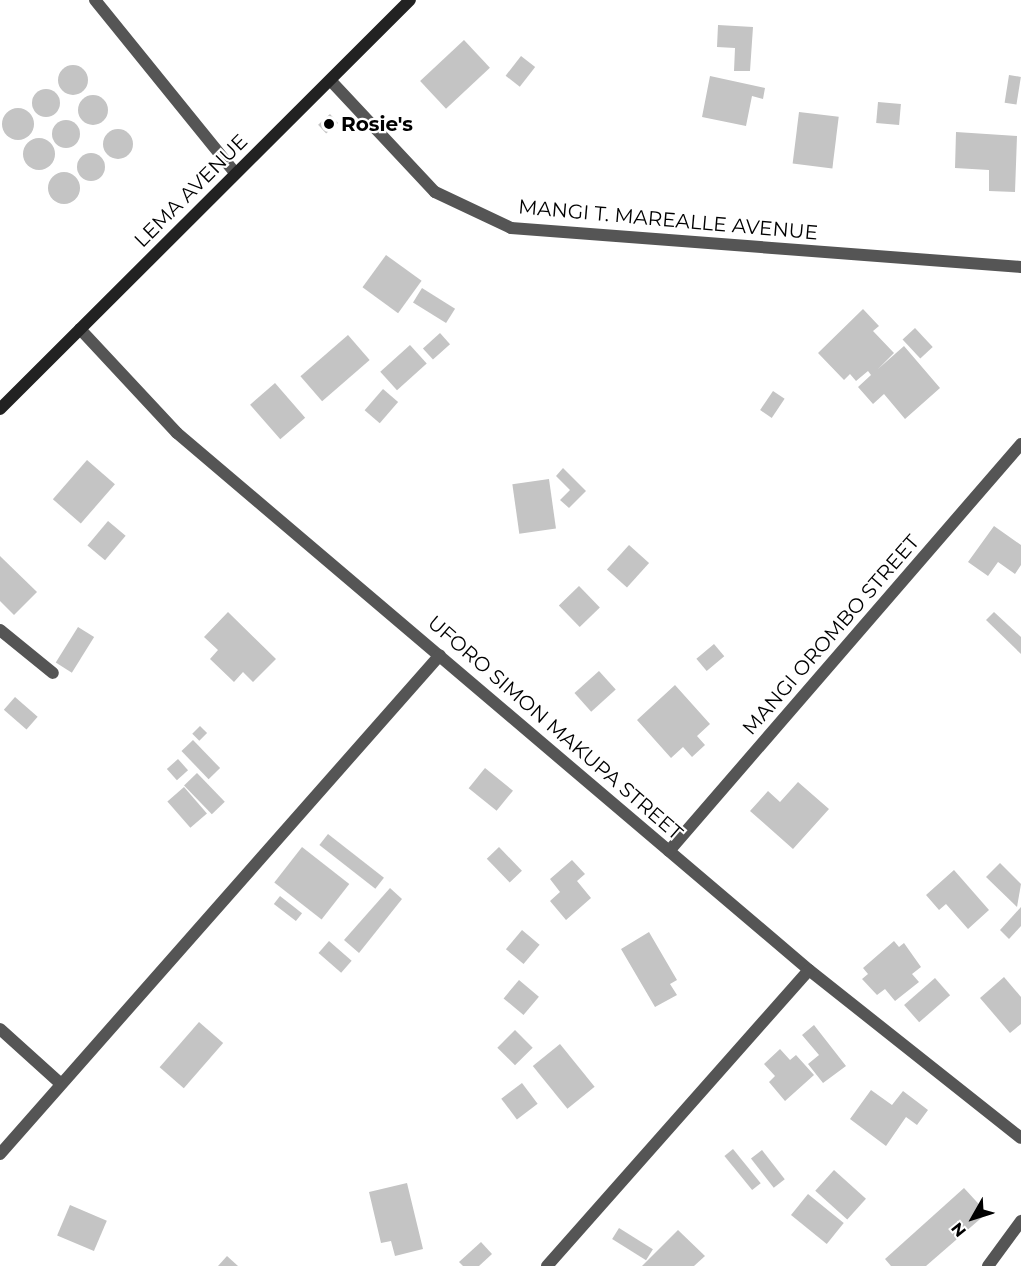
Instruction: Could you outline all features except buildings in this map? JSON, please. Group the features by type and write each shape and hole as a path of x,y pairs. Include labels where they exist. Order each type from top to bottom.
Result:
{"main road":[{"name":"LEMA AVENUE","path":"0,409 410,0"}],"street":[{"path":"95,0 235,173"},
{"name":"MANGI T. MAREALLE AVENUE","path":"331,81 435,192 511,228 1021,267"},
{"name":"UFORO SIMON MAKUPA STREET","path":"80,329 177,433 809,970 1021,1138"},
{"name":"MANGI OROMBO STREET","path":"669,851 1021,444"},
{"path":"0,630 53,673"},
{"path":"0,1154 60,1083 440,655"},
{"path":"547,1266 809,970"},
{"path":"0,1029 60,1083"},
{"path":"988,1266 1021,1221"}],"place":[{"name":"Rosie's","path":"329,124"}]}
